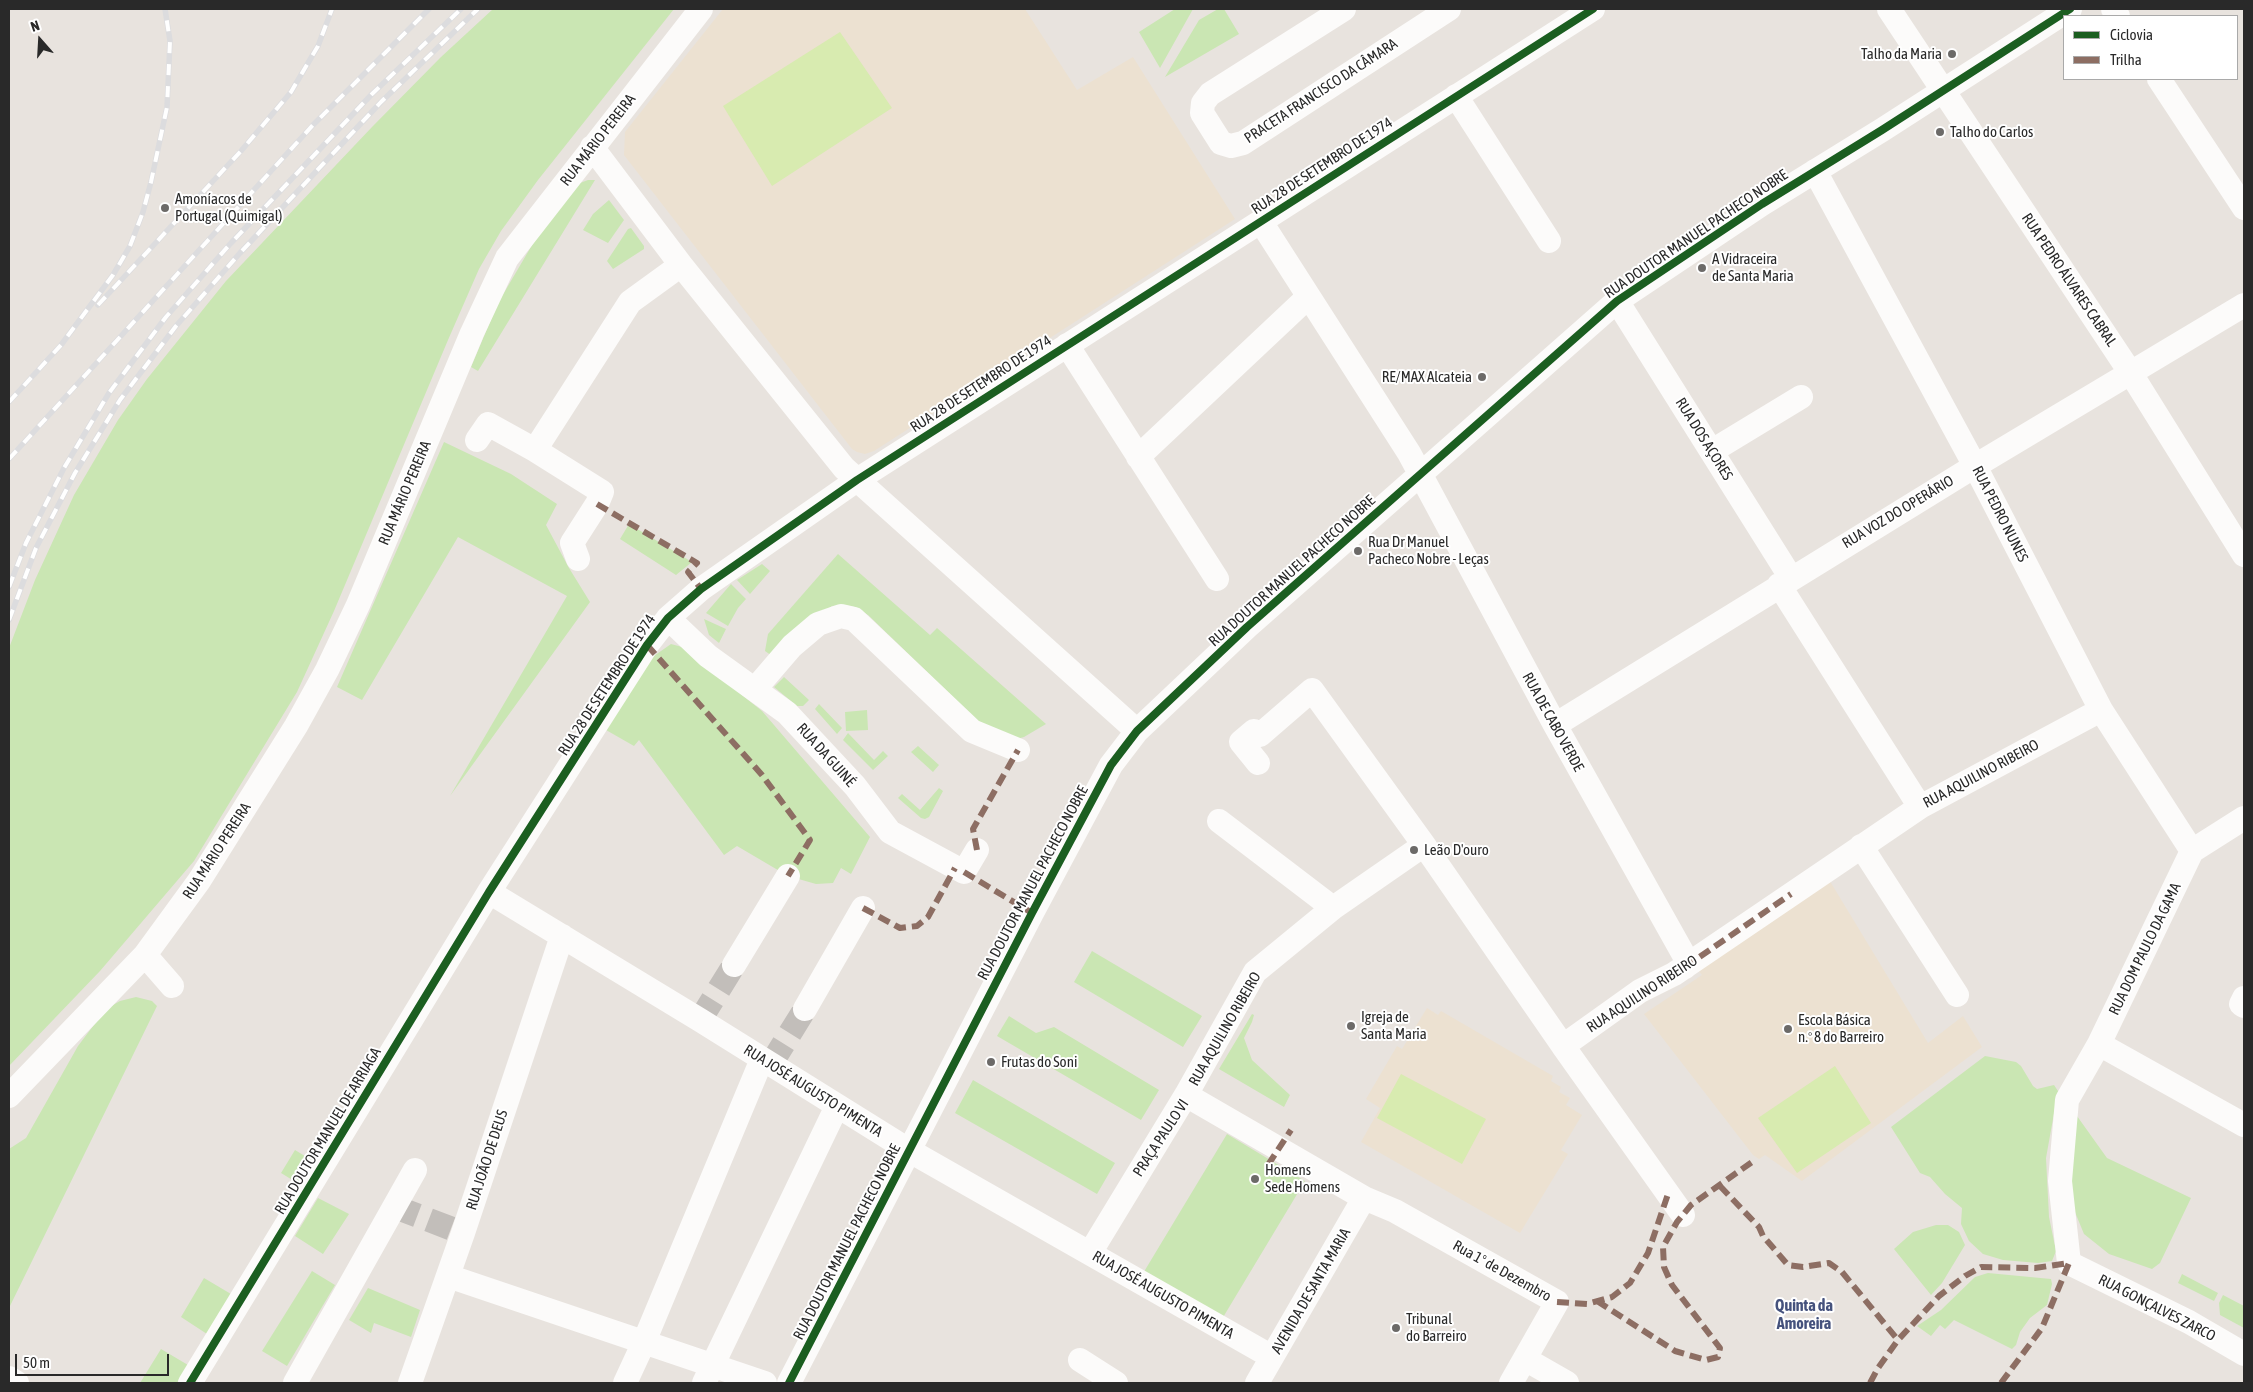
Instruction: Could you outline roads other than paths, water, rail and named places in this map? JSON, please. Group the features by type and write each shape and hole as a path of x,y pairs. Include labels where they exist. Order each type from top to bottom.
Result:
{"street":[{"name":"RUA MÁRIO PEREIRA","path":"9,1096 145,955 199,881 312,699 358,605 472,333 507,258 701,9"},
{"name":"PRACETA FRANCISCO DA CÂMARA","path":"1344,9 1210,94 1203,104 1202,113 1221,143 1231,146 1243,143 1449,9"},
{"name":"RUA 28 DE SETEMBRO DE 1974","path":"489,892 647,645 668,618 701,589 857,480 1593,9"},
{"name":"RUA PEDRO ÁLVARES CABRAL","path":"1889,9 2130,372 2244,554"},
{"name":"RUA DOUTOR MANUEL PACHECO NOBRE","path":"790,1383 1032,913 1111,765 1137,731 1247,627 1617,301 1814,172 2070,9"},
{"path":"2160,80 2244,208"},
{"path":"1456,96 1549,241"},
{"path":"592,147 681,265 844,468 1137,731"},
{"name":"RUA PEDRO NUNES","path":"1814,172 1975,466 2101,710 2192,851"},
{"name":"RUA DE CABO VERDE","path":"1261,222 1409,454 1554,724 1685,957 1685,967"},
{"path":"535,450 630,302 681,265"},
{"path":"1138,457 1308,297"},
{"name":"RUA DOS AÇORES","path":"1617,301 1712,451 1785,581 1920,807"},
{"name":"RUA VOZ DO OPERÁRIO","path":"1554,724 1785,581 2244,304"},
{"path":"1067,345 1217,579"},
{"path":"1712,451 1801,397"},
{"path":"477,440 488,424 535,450 602,492 597,504 572,543 578,559"},
{"path":"755,689 792,646 818,624 840,616 854,619 972,731 1018,750"},
{"name":"RUA DA GUINÉ","path":"668,618 708,656 787,713 855,786 890,832 964,872 977,850"},
{"path":"1258,763 1241,742 1254,731 1260,735 1312,690 1424,844 1563,1046 1684,1215"},
{"name":"RUA AQUILINO RIBEIRO","path":"1563,1046 1640,992 1685,967 1920,807 2101,710"},
{"path":"2192,851 2244,818"},
{"path":"1219,821 1333,908"},
{"name":"RUA AQUILINO RIBEIRO","path":"1186,1095 1255,972 1333,908 1424,844"},
{"path":"1861,846 1958,995"},
{"name":"RUA DOM PAULO DA GAMA","path":"2069,1263 2060,1181 2067,1100 2099,1044 2192,851"},
{"path":"734,965 788,876"},
{"name":"RUA JOSÉ AUGUSTO PIMENTA","path":"489,892 910,1151 1272,1357"},
{"name":"RUA DOUTOR MANUEL DE ARRIAGA","path":"190,1383 489,892"},
{"path":"806,1009 863,908"},
{"name":"RUA JOÃO DE DEUS","path":"410,1383 448,1276 562,936"},
{"path":"145,955 172,986"},
{"path":"2244,998 2241,1004 2244,1006"},
{"path":"2099,1044 2244,1125"},
{"path":"625,1383 644,1342 762,1059"},
{"name":"PRAÇA PAULO VI","path":"1090,1253 1186,1095 1364,1198"},
{"path":"708,1374 837,1106"},
{"path":"295,1383 415,1170"},
{"name":"AVENIDA DE SANTA MARIA","path":"1257,1383 1364,1198"},
{"name":"Rua 1º de Dezembro","path":"1364,1198 1395,1211 1557,1302 1511,1383"},
{"name":"RUA GONÇALVES ZARCO","path":"2069,1263 2190,1322 2244,1354"},
{"path":"448,1276 644,1342 708,1374 765,1383"},
{"path":"1525,1359 1568,1383"},
{"path":"1080,1360 1116,1383"},
{"path":"9,1378 17,1383"}],"tunnel":[{"path":"700,1020 734,965"},
{"path":"771,1064 805,1009"},
{"path":"395,1207 463,1233"}],"railway":[{"path":"9,402 61,345 113,275 130,246 143,212 151,182 167,107 170,41 165,9"},
{"path":"98,305 241,151 291,92 318,46 332,9"},
{"path":"9,459 313,125 429,9"},
{"path":"9,587 26,543 64,468 109,393 166,317 231,243 372,94 461,9"},
{"path":"9,620 36,548 75,473 120,400 176,326 240,253 381,102 478,9"}],"place":[{"name":"Talho da Maria","path":"1952,54"},
{"name":"Talho do Carlos","path":"1940,132"},
{"name":"Amoníacos de Portugal (Quimigal)","path":"165,208"},
{"name":"A Vidraceira de Santa Maria","path":"1702,268"},
{"name":"RE/MAX Alcateia","path":"1482,377"},
{"name":"Rua Dr Manuel Pacheco Nobre - Leças","path":"1358,551"},
{"name":"Leão D'ouro","path":"1414,850"},
{"name":"Igreja de Santa Maria","path":"1351,1026"},
{"name":"Escola Básica n.º 8 do Barreiro","path":"1788,1029"},
{"name":"Frutas do Soni","path":"991,1062"},
{"name":"Homens Sede Homens","path":"1255,1179"},
{"name":"Tribunal do Barreiro","path":"1396,1328"}],"district":[{"name":"Quinta da Amoreira","path":"1804,1315"}]}
